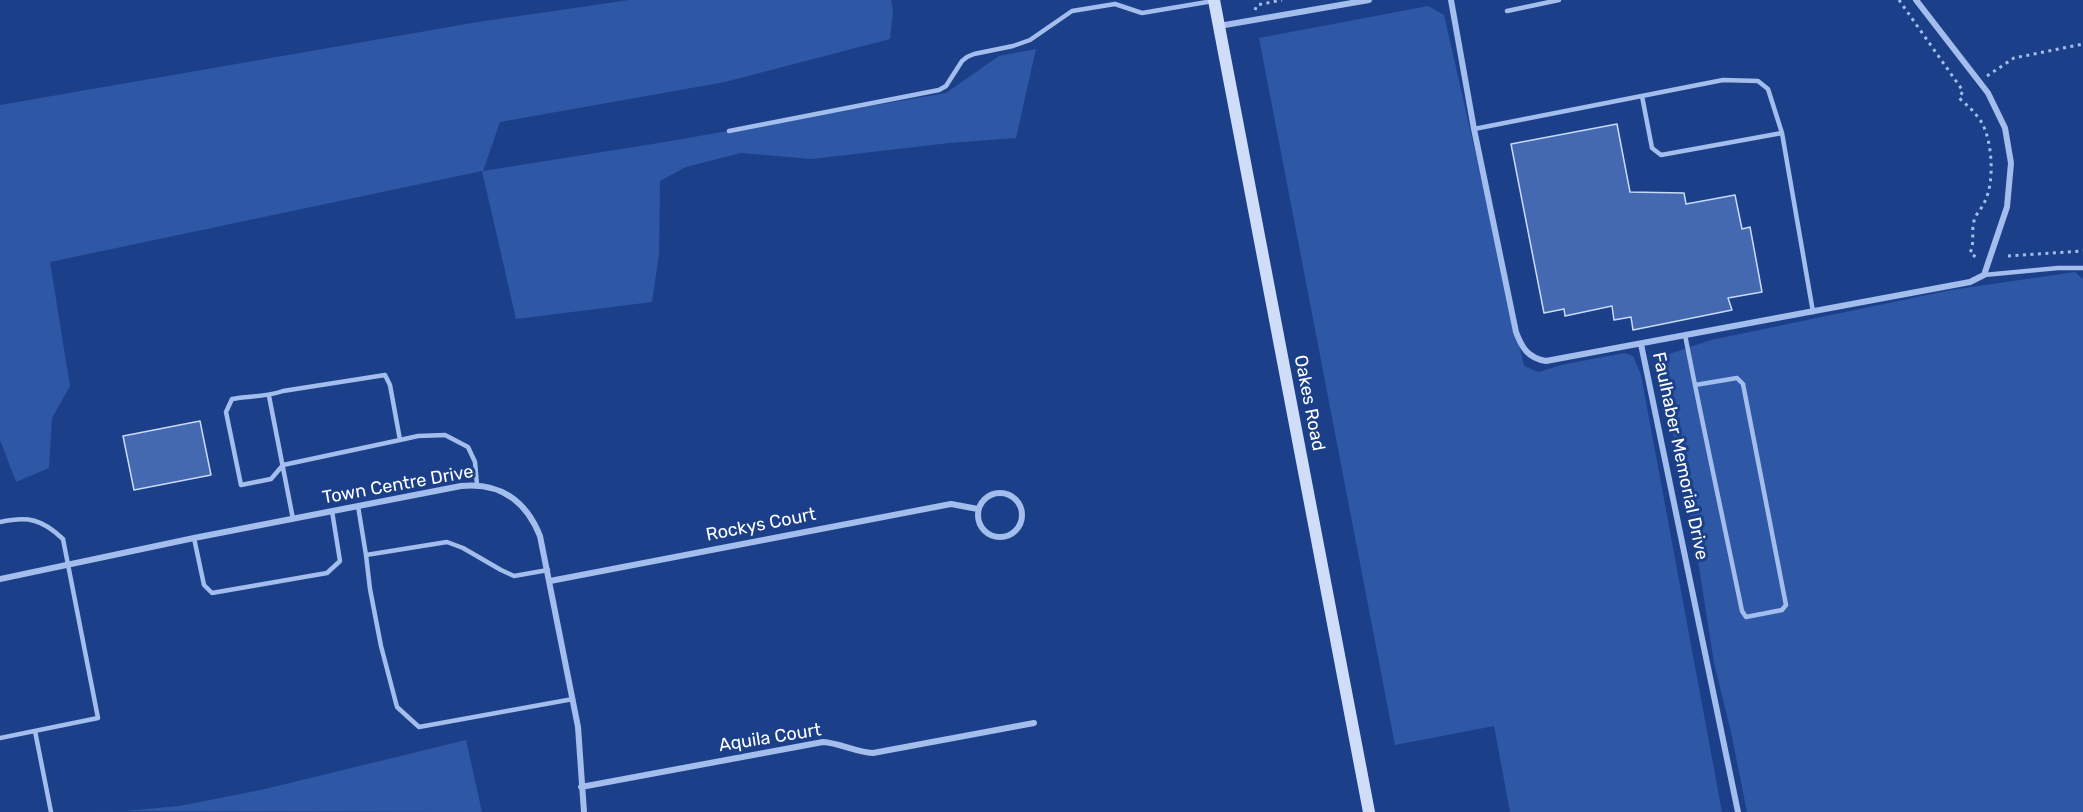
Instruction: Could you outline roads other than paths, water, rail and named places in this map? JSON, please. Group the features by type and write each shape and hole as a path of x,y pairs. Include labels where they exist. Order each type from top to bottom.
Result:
{"street":[{"name":"Oakes Road","path":"1214,0 1370,812"},
{"path":"1219,27 1370,0"},
{"path":"1451,0 1474,129 1516,332 1521,345 1528,355 1537,359 1558,360 1641,344"},
{"path":"1916,0 1988,93 2005,128 2011,163 2007,207 1984,275"},
{"name":"Faulhaber Memorial Drive","path":"1738,812 1641,344 1970,282 1984,275"},
{"name":"Town Centre Drive","path":"0,579 194,538 461,486 491,487 526,509 540,536 573,699 580,743 584,812"},
{"path":"993,494 1008,495 1019,504 1022,511 1020,525 1016,531 1003,538 988,535 979,524 978,509 982,502 993,494"},
{"name":"Rockys Court","path":"550,581 951,504 978,509"},
{"name":"Aquila Court","path":"581,787 823,742 862,753 873,753 1034,723"}],"lane":[{"path":"729,131 939,90 946,86 967,57 1030,40 1072,11 1115,4 1142,14 1214,0"},
{"path":"1507,11 1559,0"},
{"path":"1474,129 1724,80 1758,81 1768,88 1782,133 1813,312"},
{"path":"1642,96 1652,148 1661,155 1782,133"},
{"path":"1984,275 2083,268"},
{"path":"1685,335 1695,385 1742,611 1746,617 1782,610 1786,605 1743,384 1737,378 1695,385"},
{"path":"400,440 390,386 385,375 283,391 269,396 232,399 226,412 241,485 271,479 283,465 400,440 418,436 445,435 468,447 474,462 477,485"},
{"path":"269,396 293,519"},
{"path":"358,506 381,646 397,707 420,727 573,699"},
{"path":"194,538 204,585 212,592 327,573 340,561 332,511"},
{"path":"0,522 32,519 49,526 63,539 98,718 0,738"},
{"path":"366,555 447,542 463,548 514,576 548,570"},
{"path":"35,731 51,812"}]}
